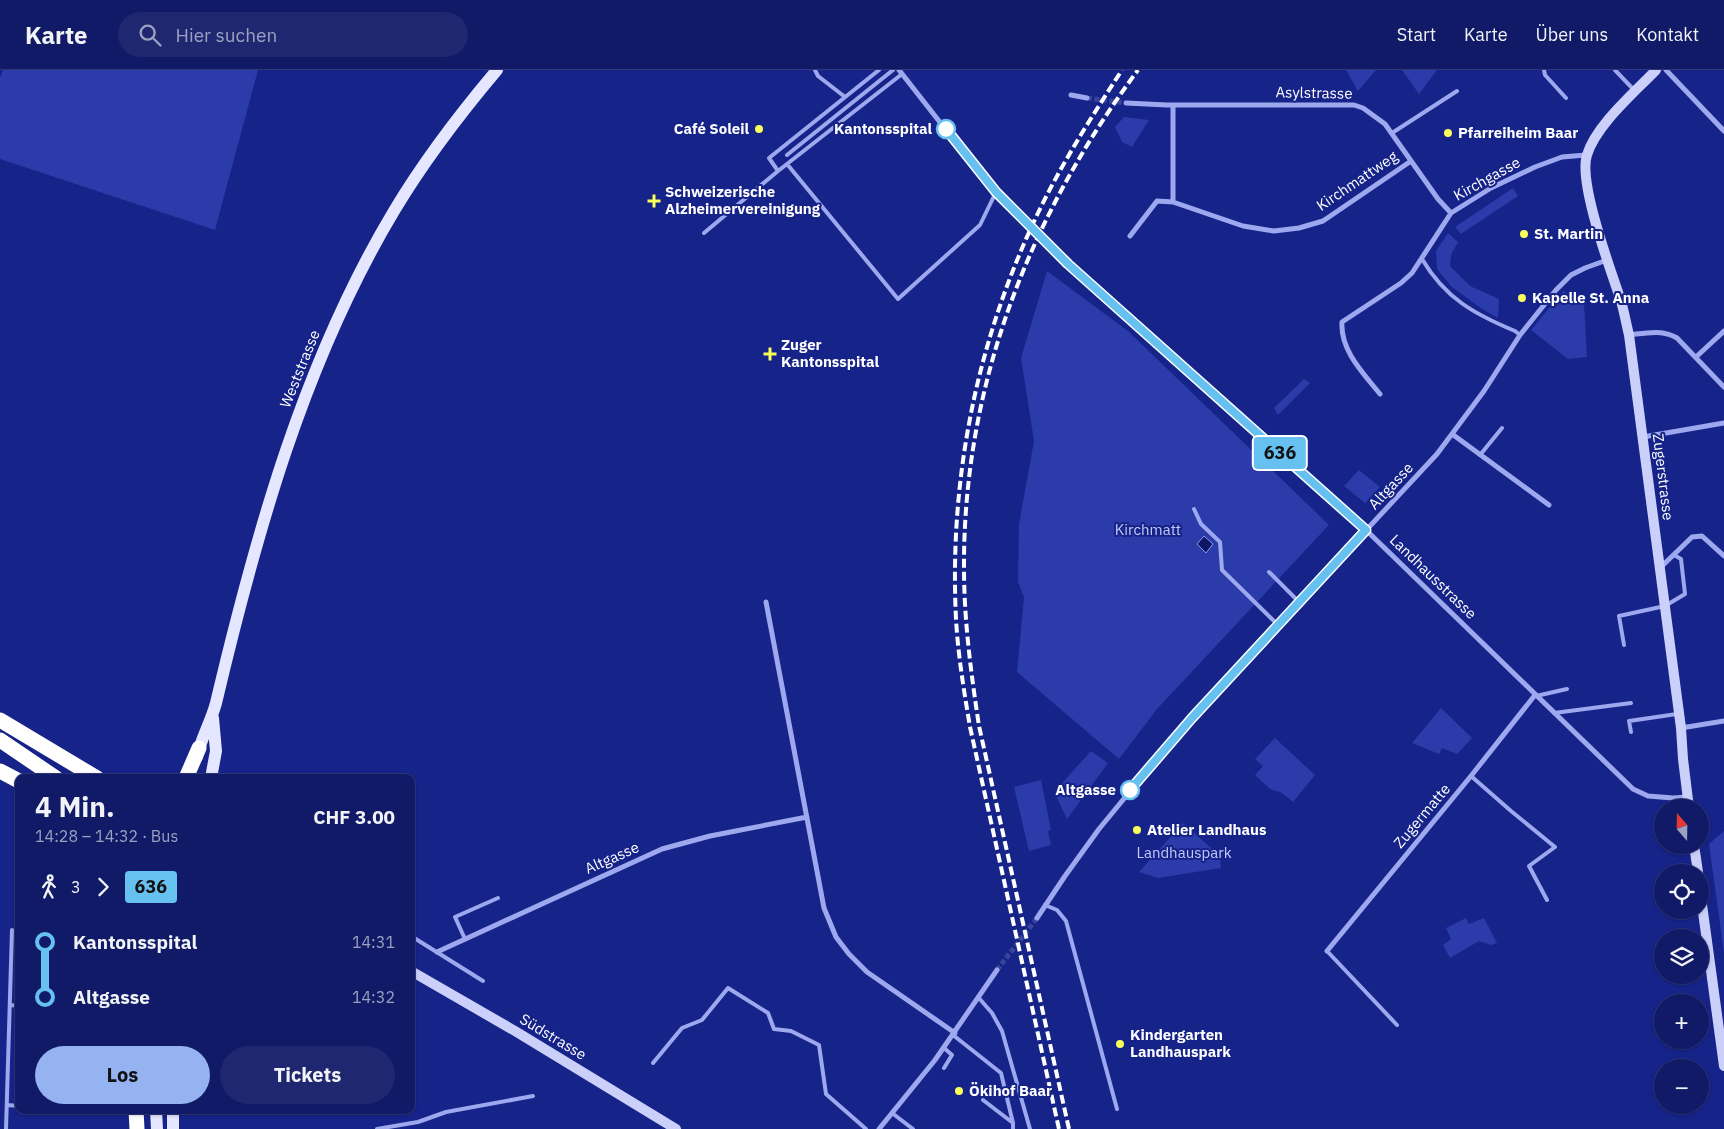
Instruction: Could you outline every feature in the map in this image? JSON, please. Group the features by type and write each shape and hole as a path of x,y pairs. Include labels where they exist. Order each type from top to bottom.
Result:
{"highway":[{"path":"0,720 90,774"},
{"path":"0,740 50,774"},
{"path":"188,774 199,748"},
{"path":"0,770 15,779"},
{"path":"136,1114 137,1129"}],"main road":[{"name":"Weststrasse","path":"193,774 199,748 213,716 242,599 282,461 326,347 367,260 398,203 424,163 456,120 497,70"},
{"name":"Weststrasse","path":"212,774 216,751 213,716"},
{"path":"156,1114 157,1129"},
{"path":"173,1114 173,1129"}],"street":[{"path":"1586,155 1608,120 1656,70"},
{"path":"1666,70 1723,127"},
{"name":"Landhausstrasse","path":"901,72 996,192 1068,264 1366,530 1633,789 1648,796 1677,799"},
{"path":"1071,95 1087,98"},
{"name":"Asylstrasse","path":"1126,103 1174,105 1354,105 1364,108 1385,124 1438,199 1451,213"},
{"path":"1130,236 1157,201 1173,202 1174,105"},
{"name":"Kirchgasse","path":"1380,394 1357,366 1344,342 1342,322 1401,284 1412,273 1451,213 1491,188 1534,167 1562,156 1586,155"},
{"name":"Zugerstrasse","path":"1586,155 1585,176 1587,188 1624,311 1629,335 1681,728 1682,759 1688,799"},
{"name":"Kirchmattweg","path":"1173,202 1243,226 1274,231 1299,228 1323,221 1411,161"},
{"name":"Altgasse","path":"1037,918 1076,860 1130,790 1183,727 1431,461 1484,391 1520,334 1556,290 1571,275 1608,260"},
{"path":"1629,335 1656,331 1669,333 1678,338 1724,387"},
{"path":"1696,357 1724,331"},
{"path":"1643,437 1724,423"},
{"path":"1452,434 1549,506"},
{"path":"1660,568 1692,537 1702,536 1724,556"},
{"path":"766,602 824,908 836,937 849,954 867,972 954,1034"},
{"name":"Zugermatte","path":"1327,952 1472,776 1535,695"},
{"path":"1681,728 1724,721"},
{"name":"Altgasse","path":"437,952 662,849 710,836 807,817"},
{"path":"1704,919 1724,1066"},
{"path":"879,1129 944,1048 997,970"},
{"name":"Südstrasse","path":"415,973 676,1129"}],"lane":[{"path":"815,70 818,76 845,97"},
{"path":"778,171 769,158 879,70"},
{"path":"787,155 893,70"},
{"path":"1544,70 1545,75 1566,98"},
{"path":"1615,70 1636,91"},
{"path":"704,233 901,72"},
{"path":"1392,133 1457,92"},
{"path":"787,164 898,299 980,225 996,192"},
{"path":"1422,259 1429,271 1451,296 1470,311 1520,334"},
{"path":"1480,454 1502,428"},
{"path":"1288,459 1301,444"},
{"path":"1194,509 1201,524 1220,542 1222,570 1278,625"},
{"path":"1624,645 1619,616 1665,606 1685,594 1681,559 1674,555"},
{"path":"1270,572 1300,602"},
{"path":"1535,695 1567,689"},
{"path":"1554,713 1631,703"},
{"path":"1631,732 1630,721 1679,714"},
{"path":"1472,776 1555,847 1529,866 1547,900"},
{"path":"465,939 455,917 498,898"},
{"path":"1045,905 1057,910 1066,921 1117,1109"},
{"path":"6,1129 12,930"},
{"path":"415,938 483,981"},
{"path":"1327,952 1397,1025"},
{"path":"653,1063 682,1028 702,1020 728,988 768,1014 774,1029 791,1030 819,1045 826,1094 866,1129"},
{"path":"978,997 992,1013 1002,1032 1030,1129"},
{"path":"10,1005 15,1006"},
{"path":"954,1034 1001,1073 1014,1129"},
{"path":"944,1048 952,1055 944,1068"},
{"path":"377,1129 418,1122 446,1112 533,1096"},
{"path":"983,1100 1013,1123"},
{"path":"7,1105 15,1106"},
{"path":"892,1113 913,1129"}],"green space":[{"path":"3,70 258,70 215,230 0,159 0,78"},
{"path":"1346,70 1376,70 1358,91"},
{"path":"1402,70 1437,70 1419,94"},
{"path":"1124,117 1149,120 1132,147 1122,142 1115,127"},
{"path":"1513,188 1518,196 1461,234 1455,227"},
{"path":"1448,233 1458,242 1451,255 1450,266 1470,286 1499,299 1498,318 1452,287 1437,269 1436,251"},
{"name":"Kirchmatt","path":"1047,271 1128,331 1329,525 1157,709 1119,759 1017,672 1024,597 1018,582 1019,524 1034,441 1021,358"},
{"path":"1563,291 1584,304 1587,357 1568,359 1531,330"},
{"path":"1304,379 1310,383 1278,415 1274,408"},
{"path":"1359,470 1380,487 1365,503 1344,486"},
{"path":"1441,708 1472,738 1457,754 1442,748 1439,754 1412,743"},
{"path":"1275,738 1315,775 1293,802 1282,793 1270,789 1255,775 1263,766 1255,759"},
{"path":"1091,751 1108,763 1067,819 1054,792"},
{"path":"1041,780 1051,830 1048,831 1051,845 1029,851 1014,787"},
{"name":"Landhauspark","path":"1183,823 1220,856 1221,868 1158,878 1139,872"},
{"path":"1724,831 1724,953 1709,844"},
{"path":"1466,918 1469,924 1484,918 1497,943 1491,945 1479,941 1450,958 1443,945 1451,939 1446,928"}],"shaded area":[{"path":"1204,536 1213,544 1206,553 1197,544"}],"tunnel":[{"path":"1087,98 1126,103"},
{"path":"997,970 1037,918"}],"railway":[{"path":"1059,1129 970,727 956,619 955,566 957,514 963,462 972,411 983,360 998,310 1017,261 1047,194 1122,70"},
{"path":"1069,1129 979,726 965,608 964,568 967,500 976,433 990,368 1010,305 1035,243 1065,183 1099,126 1138,70"}],"bus line":[{"name":"636","path":"946,129 986,181 1045,243 1366,530 1192,718 1130,790"}],"place":[{"name":"Café Soleil","path":"759,129"},
{"name":"Kantonsspital","path":"946,129"},
{"name":"Pfarreiheim Baar","path":"1448,133"},
{"name":"Schweizerische Alzheimervereinigung","path":"654,201"},
{"name":"St. Martin","path":"1524,234"},
{"name":"Kapelle St. Anna","path":"1522,298"},
{"name":"Zuger Kantonsspital","path":"770,354"},
{"name":"Altgasse","path":"1130,790"},
{"name":"Atelier Landhaus","path":"1137,830"},
{"name":"Kindergarten Landhauspark","path":"1120,1044"},
{"name":"Ökihof Baar","path":"959,1091"}]}
